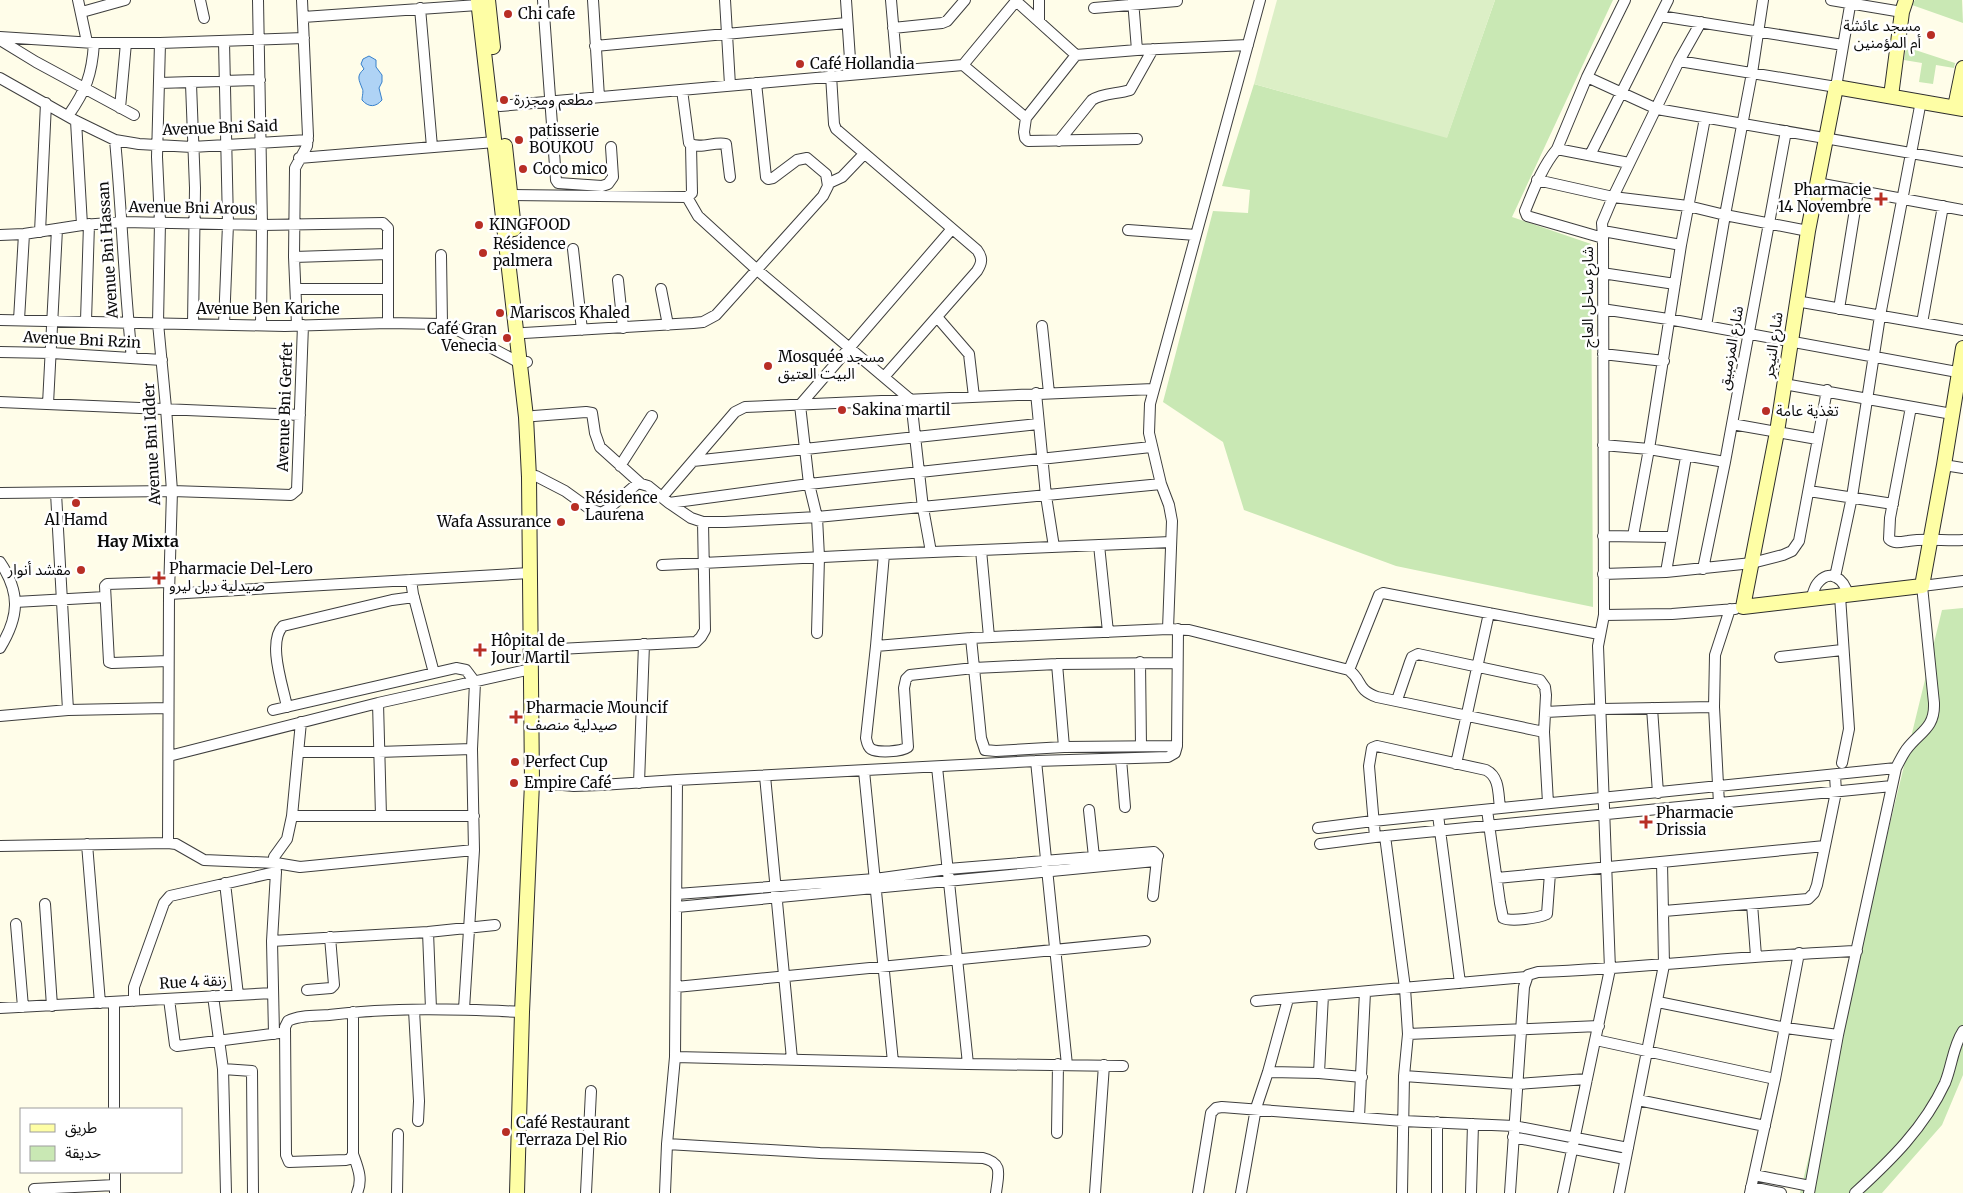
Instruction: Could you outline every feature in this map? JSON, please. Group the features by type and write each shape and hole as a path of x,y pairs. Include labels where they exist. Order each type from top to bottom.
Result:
{"street":[{"path":"78,0 90,43 92,69 86,89 72,118 85,224 86,321"},
{"path":"82,12 124,0"},
{"path":"200,0 204,18"},
{"path":"258,0 262,225 261,325"},
{"name":"Avenue Bni Gerfet","path":"172,490 291,495 297,490 300,415 300,325 294,257 295,168 307,146 308,140 302,0"},
{"path":"543,0 556,180 558,183 608,184 613,177 611,146"},
{"path":"593,0 599,97"},
{"path":"724,0 728,34 730,85"},
{"path":"846,0 851,74"},
{"path":"891,0 897,70"},
{"path":"893,28 942,23 952,16 965,0"},
{"path":"963,65 1016,0 1076,55"},
{"path":"1038,0 1039,21"},
{"path":"540,783 574,786 639,783 1036,761 1168,757 1175,753 1177,746 1178,663 1173,629 1171,512 1151,446 1149,419 1153,389 1260,0"},
{"name":"شارع ساحل العاج","path":"1563,1193 1610,969 1599,634 1604,615 1603,235 1527,216 1524,211 1537,180 1557,148 1587,77 1626,0"},
{"path":"1590,155 1620,92 1668,0"},
{"path":"1706,326 1752,74 1763,0"},
{"path":"1831,0 1904,6 1891,96"},
{"path":"1094,8 1133,3 1177,1"},
{"path":"303,17 481,2"},
{"path":"481,2 500,106 511,195 524,333 527,427 532,783 522,1012 517,1193"},
{"path":"481,2 495,142 524,363 534,416 540,783 525,1193"},
{"path":"1836,87 1851,2"},
{"path":"1133,3 1137,50"},
{"path":"420,8 432,147"},
{"path":"1660,16 1843,45"},
{"path":"1681,245 1603,235 1602,223 1629,163 1700,22"},
{"path":"595,46 847,23"},
{"path":"0,38 90,43 160,44 304,38"},
{"path":"0,38 134,115"},
{"path":"224,42 228,224 224,324"},
{"path":"120,108 126,43"},
{"name":"Avenue Bni Idder","path":"160,44 158,323 172,490 168,661 168,843"},
{"path":"1137,139 1028,142 1024,132 1026,118 1076,55 1248,44"},
{"path":"1058,141 1092,100 1097,97 1120,94 1130,90 1153,49"},
{"path":"1679,61 1959,108 1963,68"},
{"path":"500,106 831,75 963,65 1026,118"},
{"path":"831,75 834,124 841,135 976,250 981,257 981,265 884,377"},
{"path":"1587,77 1657,109 1963,162"},
{"name":"Avenue Bni Said","path":"0,78 115,140 192,147 308,140"},
{"path":"159,84 260,80"},
{"path":"756,83 766,177 770,179 797,160 807,158 826,174 829,183"},
{"path":"191,84 194,224 193,324"},
{"name":"شارع النيجر","path":"1736,608 1752,563 1777,432 1808,231 1836,87"},
{"path":"511,195 687,198 692,193 691,145 686,130 682,90"},
{"path":"1835,577 1852,497 1880,316 1921,101"},
{"path":"40,232 46,103"},
{"path":"1632,536 1664,361 1668,319 1705,118"},
{"name":"شارع المزمبيق","path":"1703,570 1725,462 1786,132"},
{"name":"Avenue Bni Hassan","path":"115,140 123,222 128,323 132,358"},
{"path":"299,158 495,142"},
{"path":"691,145 726,144 730,177"},
{"path":"1557,148 1629,163"},
{"path":"524,333 668,325 709,320 716,315 823,196 829,183 842,177 864,154"},
{"path":"1537,180 1613,197 1688,206 1808,231"},
{"path":"1817,183 1963,210"},
{"path":"1839,309 1858,191"},
{"path":"687,198 698,216 756,269 911,400 923,508 931,552"},
{"path":"1922,323 1943,206"},
{"name":"Avenue Bni Arous","path":"0,234 24,234 85,224 123,222 262,225 384,223 388,228 388,254"},
{"path":"48,404 57,229"},
{"path":"817,633 819,557 817,517 809,484 800,405 951,230"},
{"path":"1128,230 1196,235"},
{"path":"20,320 24,234"},
{"path":"573,249 582,330"},
{"path":"294,257 388,254 388,323"},
{"path":"441,255 442,324"},
{"path":"1602,273 1675,284"},
{"path":"618,280 623,328"},
{"path":"296,289 388,289"},
{"path":"661,289 668,325"},
{"path":"1796,301 1963,330"},
{"path":"1602,310 1668,319 1961,373"},
{"path":"937,317 969,354 974,397"},
{"name":"Avenue Ben Kariche","path":"0,320 261,325 442,324 450,326 524,363"},
{"path":"1042,326 1049,393"},
{"path":"1754,1175 1810,1190 1838,1035 1896,768 1906,750 1927,729 1933,719 1934,710 1922,586 1961,373 1963,348"},
{"name":"Avenue Bni Rzin","path":"0,352 52,353 162,360"},
{"path":"1603,354 1664,361"},
{"path":"1784,384 1952,414"},
{"path":"666,500 693,461 735,412 752,406 1153,389"},
{"path":"1603,574 1703,570 1752,563 1784,556 1797,546 1826,390"},
{"path":"1036,393 1046,496 1054,547"},
{"path":"0,402 300,415"},
{"path":"1910,407 1888,532 1890,541 1917,539 1963,540"},
{"path":"534,416 592,413 595,433 600,447 641,484"},
{"path":"620,466 652,416"},
{"path":"693,461 1038,424"},
{"path":"1732,424 1817,439"},
{"path":"1603,445 1649,449 1725,462"},
{"path":"666,500 1151,446"},
{"path":"1666,572 1686,456"},
{"path":"1944,464 1963,468"},
{"path":"536,476 565,491 590,509 601,512 608,510 634,485 641,484 648,486 691,518 703,522 817,517 1161,484"},
{"path":"0,493 172,490"},
{"path":"1808,491 1893,504"},
{"path":"56,493 68,710"},
{"path":"539,650 696,642 702,637 705,630 703,522"},
{"path":"1603,536 1671,537"},
{"path":"662,565 1171,542"},
{"path":"1099,545 1108,632"},
{"path":"981,550 988,638"},
{"path":"884,554 866,738 868,745 875,750 902,750 908,747 904,688 907,677 917,673 1057,664 1178,663"},
{"path":"0,562 13,585 16,608 11,631 0,648"},
{"path":"169,594 530,573"},
{"path":"1811,599 1818,582 1824,578 1835,577 1844,583 1842,650 1849,729 1842,763"},
{"path":"411,580 434,673"},
{"path":"390,581 392,600"},
{"path":"1604,615 1672,614 1736,608 1963,581"},
{"path":"168,661 110,663 105,586 107,584 169,582"},
{"path":"1349,670 1380,593 1385,592 1599,634"},
{"path":"15,602 105,596"},
{"path":"287,707 275,646 278,631 283,626 392,600 414,597"},
{"path":"1719,804 1714,707 1715,655 1736,608"},
{"path":"1456,764 1489,613"},
{"path":"876,646 971,638 1173,629 1242,642 1349,670 1356,675 1364,692 1376,697 1544,732"},
{"path":"971,638 981,738 985,750 1177,746"},
{"path":"639,783 644,644"},
{"path":"1780,657 1842,650"},
{"path":"1397,700 1410,662 1415,655 1423,654 1540,680 1545,687 1546,712 1544,732 1548,803"},
{"path":"1140,662 1140,746"},
{"path":"1057,664 1064,747"},
{"path":"273,710 462,668 466,670 475,682 472,749 474,850 464,1009"},
{"path":"169,756 378,703 531,669"},
{"path":"378,703 381,816"},
{"path":"1546,712 1714,707"},
{"path":"0,716 68,710 168,708"},
{"path":"1652,708 1658,793"},
{"path":"274,1034 272,941 275,855 287,839 292,816 301,722"},
{"path":"1402,1193 1404,1076 1408,1034 1405,988 1380,836 1373,821 1369,766 1372,748 1382,747 1486,770 1494,774 1496,779 1500,808"},
{"path":"298,752 472,749"},
{"path":"1121,758 1125,808"},
{"path":"1036,761 1056,950 1063,1064 1057,1133"},
{"path":"937,767 968,1064"},
{"path":"1318,828 1438,814 1896,768"},
{"path":"864,771 893,1062"},
{"path":"1664,911 1808,900 1811,898 1817,885 1836,792 1835,775"},
{"path":"765,776 792,1059"},
{"path":"665,1193 667,1144 675,1057 677,780"},
{"path":"1320,844 1380,836 1892,786"},
{"path":"1089,810 1094,857"},
{"path":"1487,810 1502,916 1505,919 1536,917 1547,914 1550,873"},
{"path":"1438,814 1460,983"},
{"path":"292,816 474,816"},
{"path":"0,846 168,843 176,844 204,860 276,868 474,850"},
{"path":"87,844 100,1003"},
{"path":"1497,878 1825,846"},
{"path":"677,894 776,887 949,880 1047,866 1094,857 1154,852 1158,856 1153,896"},
{"path":"677,907 776,898 876,884 948,869 1155,861 1157,859"},
{"path":"1619,1193 1649,1050 1664,965 1662,862"},
{"path":"134,1001 134,988 164,903 170,896 276,868"},
{"path":"225,883 238,994"},
{"path":"45,904 52,1006"},
{"path":"1752,904 1756,956"},
{"path":"16,924 23,1007"},
{"path":"272,941 428,932 470,926 495,925"},
{"path":"428,932 431,1009"},
{"path":"307,990 332,988 334,985 330,937"},
{"path":"676,987 1145,941"},
{"path":"1256,1001 1527,977 1532,973 1538,972 1610,969 1799,953 1857,951"},
{"path":"1781,1193 1750,1190 1786,1028 1799,953"},
{"path":"1510,1193 1524,987 1527,977"},
{"name":"Rue 4 زنقة","path":"0,1008 273,992"},
{"path":"1359,1117 1365,992"},
{"path":"1319,1073 1323,995"},
{"path":"213,996 223,1069 226,1193"},
{"path":"169,998 176,1046 286,1032"},
{"path":"1241,1193 1256,1108 1288,998"},
{"path":"114,1002 114,1108"},
{"path":"1658,1002 1786,1028 1838,1035"},
{"path":"353,1154 350,1159 346,1160 292,1162 287,1159 286,1023 290,1020 353,1012 464,1009 522,1012"},
{"path":"414,1010 419,1101 418,1121"},
{"path":"353,1012 353,1154 360,1172 360,1184 357,1193"},
{"path":"1408,1034 1599,1026"},
{"path":"1855,1193 1914,1134 1945,1082 1963,1031"},
{"path":"1596,1040 1649,1050 1775,1079"},
{"path":"675,1057 1123,1066"},
{"path":"1095,1193 1104,1065"},
{"path":"223,1069 252,1071 254,1193"},
{"path":"1268,1072 1319,1073 1362,1077"},
{"path":"1404,1076 1518,1084 1587,1079"},
{"path":"586,1193 591,1091"},
{"path":"1638,1100 1765,1126"},
{"path":"1198,1193 1211,1113 1216,1108 1222,1107 1473,1124 1626,1159"},
{"path":"1437,1122 1437,1193"},
{"path":"1471,1193 1473,1124"},
{"path":"1514,1132 1574,1137 1628,1148"},
{"path":"397,1193 398,1134"},
{"path":"667,1144 820,1153 983,1158 997,1165 996,1193"},
{"path":"34,1189 115,1189 115,1173"}],"green space":[{"path":"1277,0 1495,0 1447,138 1254,84"},
{"path":"1495,0 1613,0 1512,217 1591,244 1593,607 1396,566 1244,510 1223,442 1163,402 1213,211 1248,213 1250,190 1222,186 1254,84 1447,137"},
{"path":"1915,0 1962,0 1963,23 1912,5"},
{"path":"1906,47 1955,63 1954,68 1936,65 1933,84 1919,82 1922,63 1904,60"},
{"path":"1963,608 1963,1075 1942,1125 1882,1193 1800,1193 1942,610"}],"water":[{"path":"369,56 376,60 376,67 382,75 382,82 379,88 382,100 372,106 362,100 363,91 359,78 364,69 361,64 363,59"}],"place":[{"name":"Chi cafe","path":"508,14"},
{"name":"مسجد عائشة أم المؤمنين","path":"1931,35"},
{"name":"Café Hollandia","path":"800,64"},
{"name":"مطعم ومجزرة","path":"504,100"},
{"name":"patisserie BOUKOU","path":"519,140"},
{"name":"Coco mico","path":"523,169"},
{"name":"Pharmacie 14 Novembre","path":"1881,199"},
{"name":"KINGFOOD","path":"479,225"},
{"name":"Résidence palmera","path":"483,253"},
{"name":"Mariscos Khaled","path":"500,313"},
{"name":"Café Gran Venecia","path":"507,338"},
{"name":"Mosquée مسجد البيت العتيق","path":"768,366"},
{"name":"Sakina martil","path":"842,410"},
{"name":"تغذية عامة","path":"1766,411"},
{"name":"Al Hamd","path":"76,503"},
{"name":"Résidence Laurena","path":"575,507"},
{"name":"Wafa Assurance","path":"561,522"},
{"name":"مقشد أنوار","path":"81,570"},
{"name":"Pharmacie Del-Lero صيدلية ديل ليرو","path":"159,578"},
{"name":"Hôpital de Jour Martil","path":"480,650"},
{"name":"Pharmacie Mouncif صيدلية منصف","path":"516,717"},
{"name":"Perfect Cup","path":"515,762"},
{"name":"Empire Café","path":"514,783"},
{"name":"Pharmacie Drissia","path":"1646,822"},
{"name":"Café Restaurant Terraza Del Rio","path":"506,1132"}],"district":[{"name":"Hay Mixta","path":"138,541"}]}
